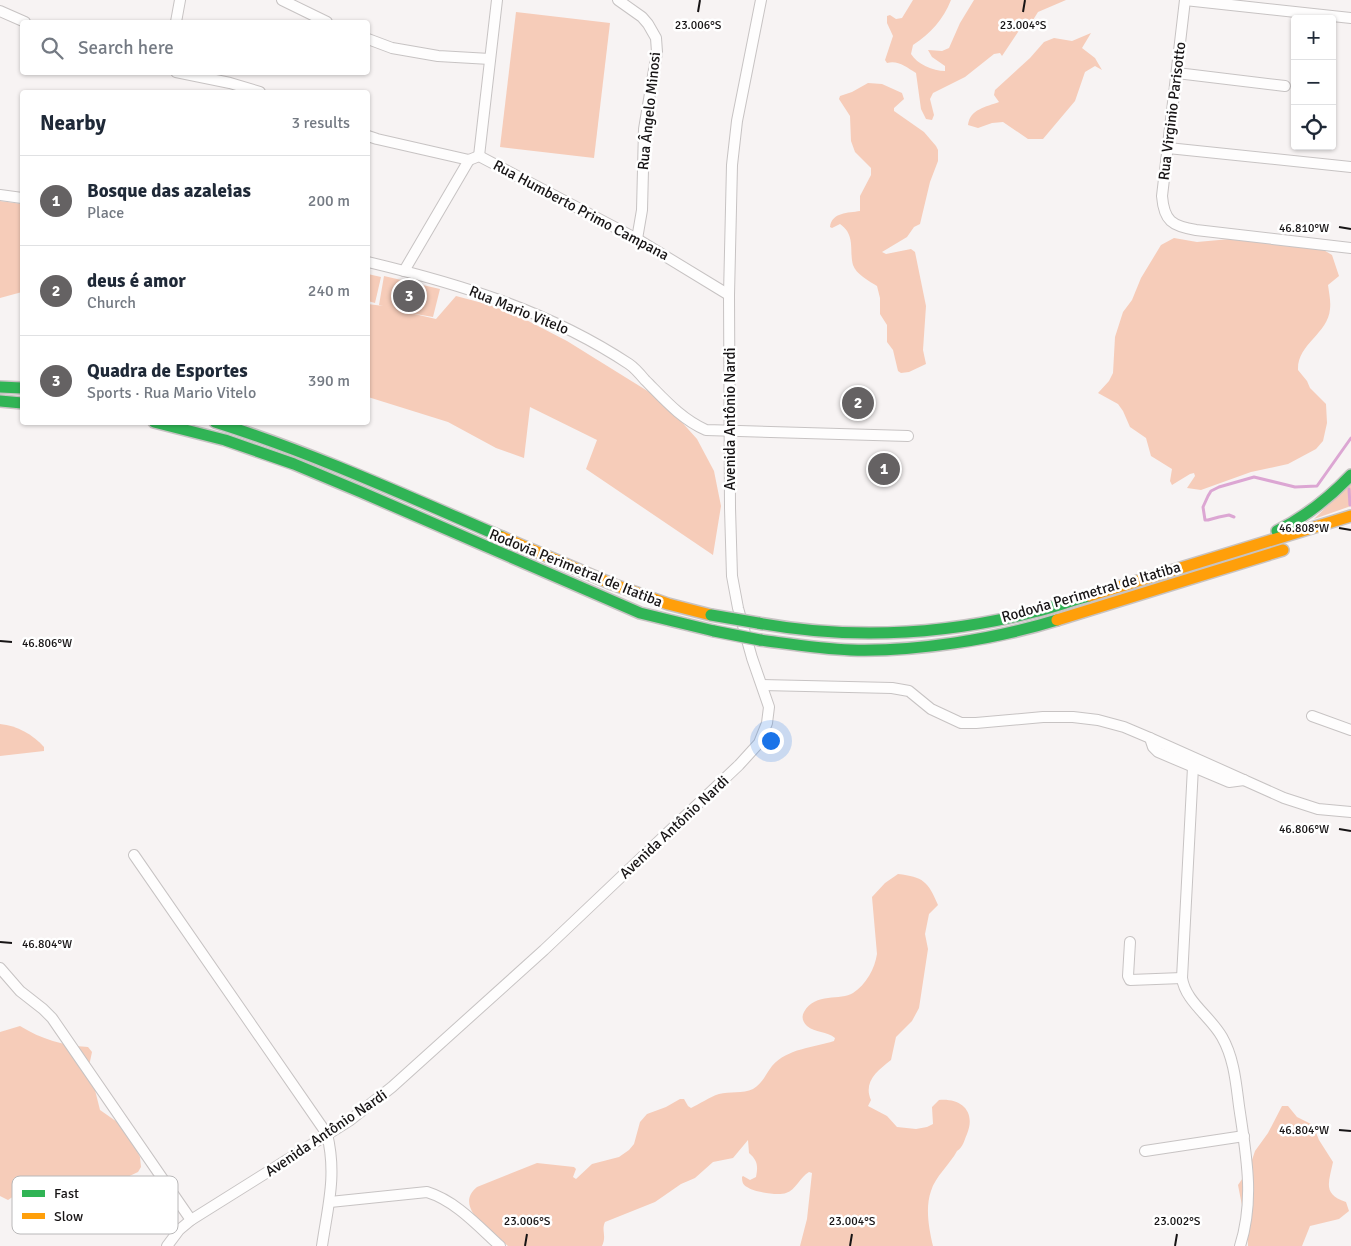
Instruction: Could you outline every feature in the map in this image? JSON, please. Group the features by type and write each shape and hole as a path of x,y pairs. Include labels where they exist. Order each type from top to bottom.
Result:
{"highway":[{"path":"0,387 20,388"},
{"path":"0,401 20,403"},
{"name":"Rodovia Perimetral de Itatiba","path":"168,425 245,447 320,474 640,613 676,623 760,640 862,650 936,645 1002,634 1035,627 1298,546"},
{"name":"Rodovia Perimetral de Itatiba","path":"224,425 265,438 346,470 612,584 668,604 711,615 795,630 868,634 902,633 984,623 1036,612 1351,516"},
{"path":"1249,546 1301,518 1321,504 1351,476"}],"street":[{"path":"176,20 180,0"},
{"path":"282,0 323,20"},
{"path":"479,156 497,0"},
{"name":"Rua Ângelo Minosi","path":"618,0 642,17 656,38 657,52 644,130 642,210 637,239"},
{"name":"Avenida Antônio Nardi","path":"178,1230 349,1121 392,1087 536,957 739,765 759,743 767,722 769,707 745,636 732,576 729,295 732,165 737,121 761,0"},
{"path":"1185,0 1351,18"},
{"name":"Rua Virginio Parisotto","path":"1185,0 1162,196 1163,210 1169,220 1179,227 1196,230 1351,248"},
{"path":"0,11 20,20"},
{"path":"370,40 392,48 429,54 490,59"},
{"path":"1177,73 1285,86"},
{"path":"191,75 253,90"},
{"path":"370,137 469,160 404,271"},
{"path":"1168,148 1351,167"},
{"name":"Rua Humberto Primo Campana","path":"469,160 479,156 637,239 729,295"},
{"path":"0,194 20,198"},
{"name":"Rua Mario Vitelo","path":"370,262 490,296 558,323 630,365 691,424 706,430 908,436"},
{"path":"762,684 892,688 909,691 931,709 961,723 976,724 1043,717 1073,717 1098,720 1124,727 1284,798 1318,809 1351,812"},
{"path":"1312,716 1351,730"},
{"path":"1150,738 1158,752 1229,782 1244,780"},
{"path":"1194,767 1182,978 1186,991 1216,1027 1229,1052 1234,1069 1244,1136 1249,1198 1245,1228 1240,1246"},
{"path":"134,855 327,1134 332,1168 330,1202 322,1246"},
{"path":"1130,942 1128,976 1130,980 1182,978"},
{"path":"0,968 20,991 52,1018 161,1176"},
{"path":"1145,1151 1244,1136"},
{"path":"330,1202 427,1192 440,1196 458,1209 500,1246"},
{"path":"178,1201 191,1220"}],"shaded area":[{"path":"913,0 951,0 936,26 913,45 911,54 917,61 926,66 935,70 945,71 945,66 932,57 928,50 942,51 949,48 960,23 974,0 1066,0 1038,12 1033,20 1020,29 1002,56 1000,53 994,54 965,77 933,93 930,99 934,115 932,120 926,119 921,109 916,73 895,62 887,63 885,60 893,36 887,23 887,16 890,15 896,19 902,18"},
{"path":"516,12 610,23 594,158 500,147"},
{"path":"1091,33 1082,48 1095,58 1102,70 1095,66 1085,72 1075,101 1043,139 1028,139 1003,122 992,123 978,128 968,125 975,112 999,102 994,95 995,90 1030,58 1044,42 1054,38 1072,41"},
{"path":"868,83 882,84 902,93 904,99 894,108 894,111 924,132 938,150 938,161 930,182 920,224 914,227 907,237 882,252 886,254 911,249 915,252 926,306 923,350 926,364 909,372 901,373 898,371 893,350 887,342 887,325 880,314 880,298 877,286 863,277 853,265 850,238 845,228 840,224 832,228 830,227 831,222 837,216 860,211 860,196 871,175 871,168 855,152 851,141 850,116 839,99 840,96"},
{"path":"0,201 20,204 20,293 0,298"},
{"path":"1174,238 1197,242 1230,239 1322,249 1332,255 1339,276 1328,285 1330,309 1328,318 1302,353 1298,370 1310,388 1326,404 1327,423 1323,441 1316,449 1288,464 1251,472 1201,490 1187,488 1195,476 1194,473 1172,485 1170,481 1172,469 1151,456 1146,438 1130,427 1118,404 1098,393 1109,381 1113,373 1115,337 1123,312 1132,300 1141,278 1161,245"},
{"path":"370,274 381,277 375,303 370,302"},
{"path":"384,276 440,289 433,317 410,313 436,319 456,296 505,309 567,341 662,400 697,439 714,471 721,506 713,555 586,469 597,440 530,407 524,458 496,448 448,422 370,398 370,304 383,306 379,305"},
{"path":"1351,483 1351,506 1314,519"},
{"path":"0,724 19,729 35,738 44,747 44,751 0,756"},
{"path":"898,874 919,879 928,885 938,905 929,914 925,934 928,949 919,1008 912,1021 896,1037 891,1060 876,1073 870,1082 869,1094 871,1100 868,1106 887,1116 897,1127 916,1129 933,1124 932,1107 939,1100 954,1101 965,1108 968,1113 970,1119 969,1126 963,1144 936,1181 929,1198 928,1218 933,1246 800,1246 807,1219 812,1173 806,1174 793,1189 786,1193 772,1194 750,1189 744,1184 742,1177 750,1180 756,1177 757,1164 749,1153 748,1140 733,1158 713,1162 695,1178 681,1184 655,1202 605,1222 602,1246 508,1246 478,1219 469,1203 471,1195 477,1187 537,1163 574,1167 576,1169 573,1177 576,1179 592,1164 619,1157 629,1150 634,1144 640,1122 647,1114 680,1099 684,1099 691,1108 719,1094 753,1089 762,1081 772,1066 785,1055 834,1041 835,1038 832,1036 807,1026 804,1023 803,1014 815,1002 821,999 853,993 866,981 877,954 872,897 885,883"},
{"path":"20,1026 36,1035 53,1041 88,1047 92,1052 89,1066 100,1110 120,1124 128,1133 140,1157 141,1167 138,1172 130,1176 12,1176 12,1197 8,1200 0,1196 0,1032"},
{"path":"1282,1106 1288,1106 1297,1117 1313,1125 1319,1140 1333,1162 1329,1181 1330,1191 1338,1199 1346,1202 1349,1211 1339,1219 1310,1226 1302,1246 1248,1246 1238,1185 1249,1169 1255,1151 1268,1133"}],"waterway":[{"path":"1234,517 1229,515 1205,520 1203,507 1211,491 1254,477 1295,487 1317,486 1351,438"},
{"path":"1349,489 1350,505"}],"traffic: fast":[{"path":"0,387 20,388"},
{"path":"0,401 20,403"},
{"path":"166,425 225,440 294,464 640,613 714,631"},
{"path":"224,425 324,461 502,537"},
{"path":"1277,531 1297,520 1316,506 1351,475"},
{"path":"758,623 828,632 862,633 931,630 1000,620 1089,596"},
{"path":"711,615 758,623"},
{"path":"760,640 839,649 902,649 982,638 1057,620"},
{"path":"714,631 760,640"}],"traffic: slow":[{"path":"1089,596 1351,516"},
{"path":"502,537 612,584 668,604 711,615"},
{"path":"1057,620 1283,550"}],"place":[{"name":"Quadra de Esportes","path":"409,296"},
{"name":"deus é amor","path":"858,403"},
{"name":"Bosque das azaleias","path":"884,469"}]}
